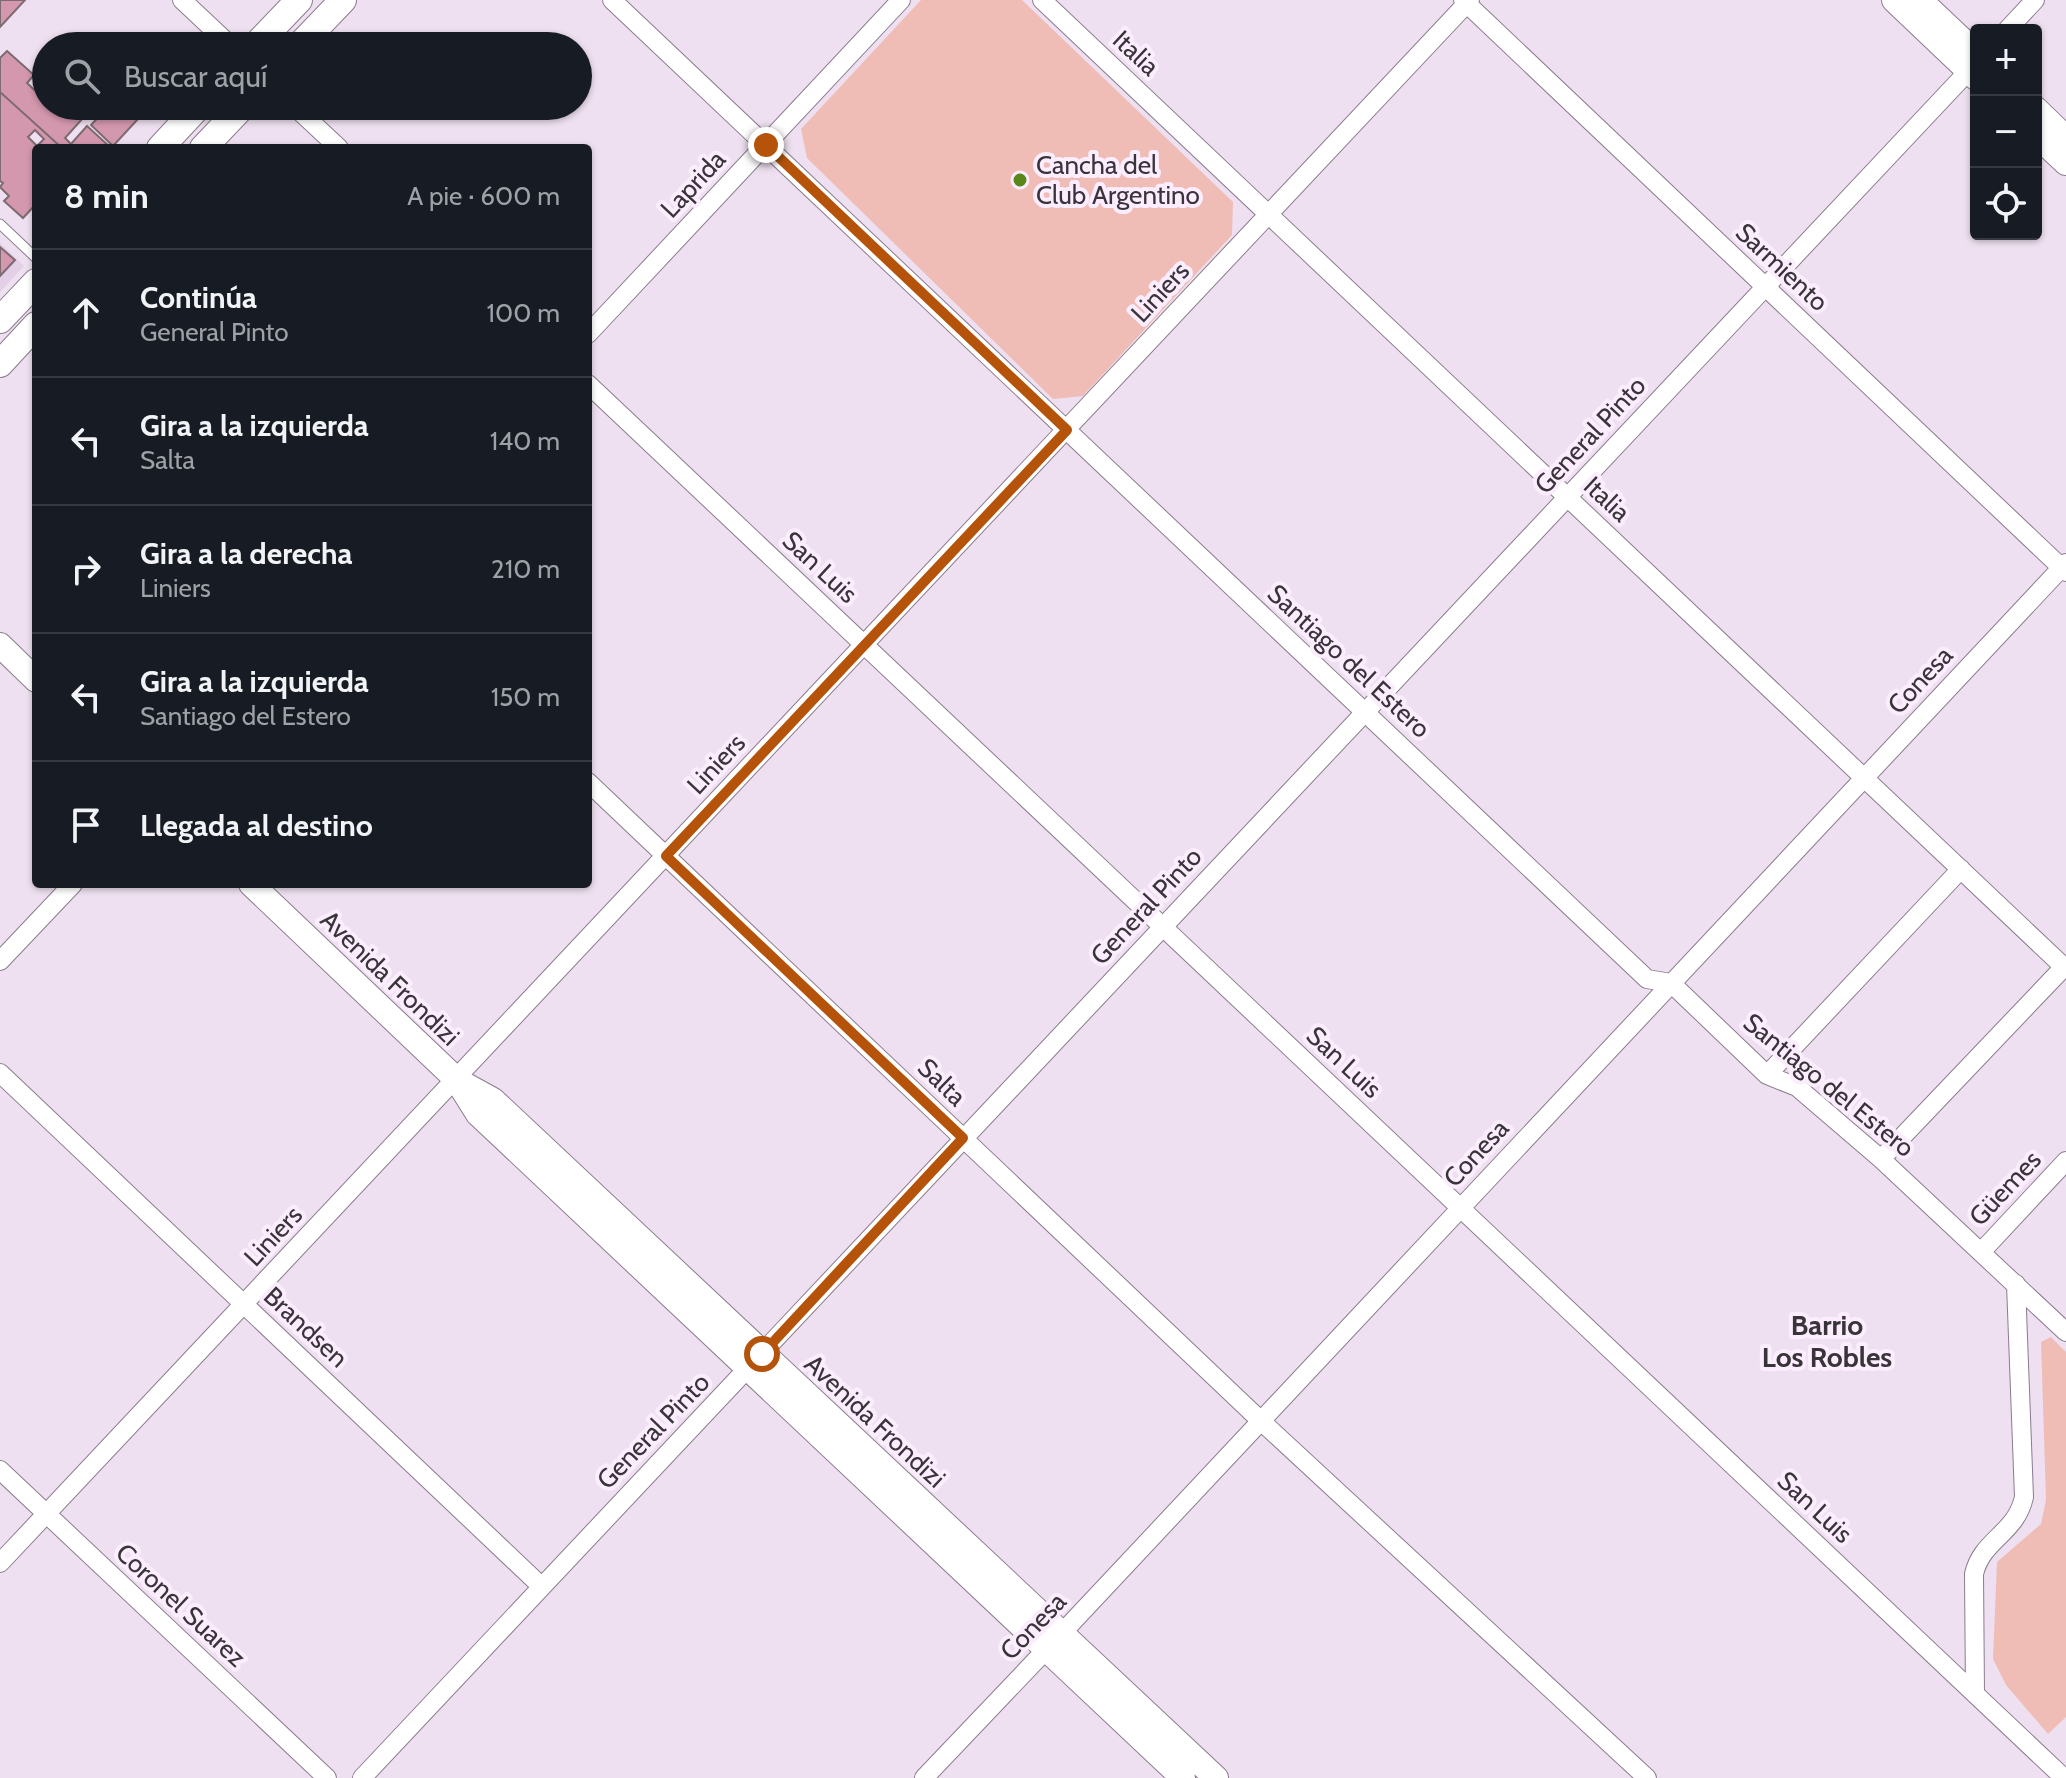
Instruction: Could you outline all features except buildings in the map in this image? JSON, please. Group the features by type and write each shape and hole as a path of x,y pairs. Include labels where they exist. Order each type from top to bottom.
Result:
{"main road":[{"path":"268,32 299,0"},
{"path":"312,32 343,0"},
{"path":"164,144 186,120"},
{"path":"207,144 230,120"},
{"path":"0,320 32,286"},
{"path":"0,364 32,329"}],"street":[{"path":"182,0 216,32"},
{"name":"Santiago del Estero","path":"612,0 1647,979 1671,983 1767,1075 1797,1087 1881,1159 2066,1332"},
{"name":"Laprida","path":"592,330 901,0"},
{"name":"Italia","path":"1042,0 2065,968"},
{"path":"1894,0 1970,63"},
{"path":"1920,0 1970,61"},
{"path":"2013,24 2035,0"},
{"name":"Liniers","path":"0,1563 1467,1"},
{"name":"Sarmiento","path":"1467,1 1765,287 2064,567"},
{"name":"General Pinto","path":"362,1778 1970,70"},
{"path":"2042,115 2066,138"},
{"path":"309,120 335,144"},
{"path":"2042,141 2066,163"},
{"name":"San Luis","path":"592,388 2061,1774"},
{"name":"Conesa","path":"924,1778 2064,567"},
{"path":"0,645 32,676"},
{"name":"Salta","path":"592,786 1261,1421 1647,1778"},
{"path":"1767,1075 1961,869"},
{"path":"0,961 69,888"},
{"name":"Avenida Frondizi","path":"255,888 456,1079 478,1114 756,1361 1055,1641 1216,1778"},
{"path":"1881,1159 2065,968"},
{"name":"Brandsen","path":"0,1073 541,1586"},
{"name":"Güemes","path":"1982,1251 2066,1161"},
{"path":"1975,1694 1974,1574 1977,1560 2021,1514 2024,1497 2016,1284"},
{"name":"Coronel Suarez","path":"0,1470 327,1778"},
{"name":"Avenida Frondizi","path":"1055,1641 1183,1778"}],"lane":[{"path":"0,224 32,254"}],"shaded area":[{"name":"Cancha del Club Argentino","path":"921,0 1022,0 1233,202 1232,235 1083,396 1053,399 807,158 801,129"},
{"path":"0,243 24,266 0,292"},
{"path":"2051,1337 2066,1352 2066,1717 2048,1734 2006,1685 1993,1659 1997,1562 2041,1524 2046,1500 2041,1342"}],"place":[{"name":"Cancha del Club Argentino","path":"1020,180"}],"district":[{"name":"Barrio Los Robles","path":"1827,1341"}],"route":[{"path":"762,1354 963,1138 666,856 1067,430 766,145"}]}
